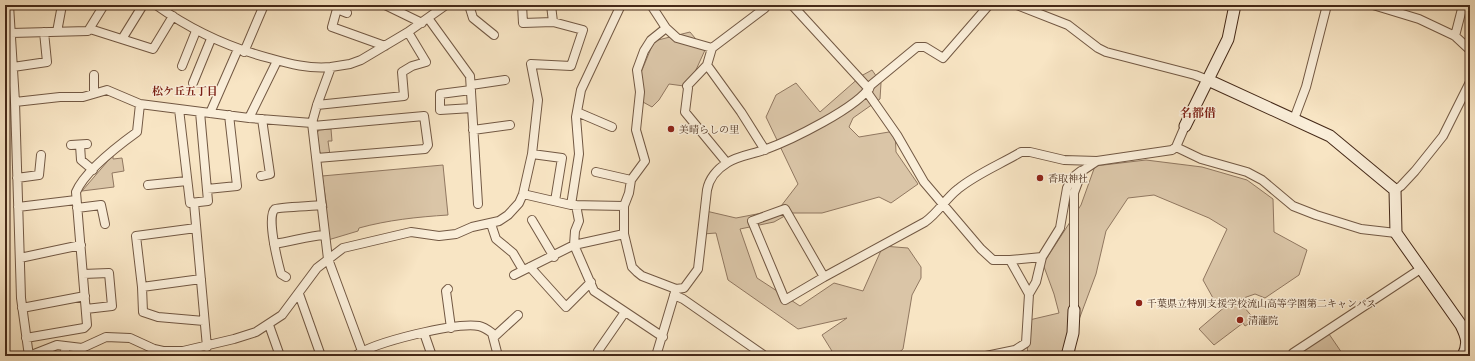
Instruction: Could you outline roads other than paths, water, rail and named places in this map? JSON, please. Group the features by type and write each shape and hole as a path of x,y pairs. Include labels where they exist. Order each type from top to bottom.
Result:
{"street":[{"path":"9,5 15,102 22,308 29,356 52,346 82,348 106,337 130,338 154,349 183,353 207,347 256,332 269,325 282,315 317,268 343,248 419,232 439,236 456,234 472,227 491,224 508,215 519,203 523,194 532,154 538,100 532,64 571,66 583,30 552,22 523,24 522,5"},
{"path":"57,32 62,5"},
{"path":"11,33 88,31 103,5"},
{"path":"122,39 143,5"},
{"path":"156,5 196,31 241,51 276,61 314,68 350,64 361,60 408,32 444,6"},
{"path":"210,113 264,5"},
{"path":"385,5 425,20 470,76 478,204"},
{"path":"469,5 473,18 494,35"},
{"path":"551,5 552,22"},
{"path":"622,5 581,90 577,112 579,154 573,205 578,221 575,231 574,245 594,291 663,337"},
{"path":"651,5 666,28 676,38 712,48"},
{"path":"792,5 868,90 893,128 921,178 937,199 944,205 981,249 993,260 1042,257"},
{"path":"675,292 684,288 698,269 701,230 709,182 727,163 765,150 830,119 868,90 871,85 917,47 925,46 943,58 989,5"},
{"path":"1017,5 1068,24 1098,48 1106,52 1195,75 1330,136 1395,190 1396,234 1422,268 1461,325 1467,337 1466,349 1463,356"},
{"path":"824,277 785,209 752,221 785,300 925,222 936,214 944,205 945,201 959,188 1021,152 1030,152 1064,160 1097,161 1172,150 1176,147 1228,39 1235,5"},
{"path":"1294,119 1306,87 1327,5"},
{"path":"1373,5 1419,19 1455,36 1470,50"},
{"path":"1455,36 1463,5"},
{"path":"727,163 685,112 687,86 707,65 712,48 765,6"},
{"path":"347,13 338,9 332,27 385,46"},
{"path":"90,29 153,49 173,16"},
{"path":"666,28 651,40 644,51 637,70 640,92 636,130 645,161 631,180 629,193 624,206 624,234 632,267 642,276 675,292 765,356"},
{"path":"182,66 196,31"},
{"path":"13,67 47,62 44,32"},
{"path":"317,105 404,96 402,72 412,66 426,62 408,32"},
{"path":"193,82 212,39"},
{"path":"249,118 276,61"},
{"path":"707,65 741,112 765,150"},
{"path":"331,67 317,105 312,125 328,259 358,353 399,338 452,328 478,326 486,329 494,337 498,356"},
{"path":"94,75 94,92"},
{"path":"472,108 440,110 440,94 505,80"},
{"path":"1395,190 1401,186 1415,170 1442,136 1470,82"},
{"path":"15,102 60,97 83,97 94,92 107,90 140,104 312,125 424,116 428,145 425,149 316,158"},
{"path":"26,338 84,328 87,325 77,204 78,187 110,153 137,132 140,104"},
{"path":"179,109 190,203 208,201 200,112"},
{"path":"577,112 612,127"},
{"path":"208,189 238,186 229,115"},
{"path":"261,176 270,174 262,119"},
{"path":"473,130 510,125"},
{"path":"71,146 84,144 81,160 93,170"},
{"path":"1176,147 1200,159 1247,172 1262,180 1293,206 1361,229 1396,234"},
{"path":"532,154 562,158 555,201"},
{"path":"17,178 39,175 41,155"},
{"path":"986,356 1015,350 1026,342 1029,294 1036,282 1042,257 1060,228 1067,188 1072,178 1097,161"},
{"path":"1067,356 1073,333 1074,310 1074,193 1082,171"},
{"path":"596,172 631,180"},
{"path":"148,185 187,181"},
{"path":"523,194 573,205 624,206"},
{"path":"194,203 207,347"},
{"path":"18,207 77,204 101,205 104,224"},
{"path":"286,278 281,274 274,244 271,220 273,212 276,208 322,205"},
{"path":"532,220 554,257"},
{"path":"491,224 496,239 513,253 526,268 566,307 591,282"},
{"path":"196,228 136,236 142,287 143,312 158,317 204,321"},
{"path":"514,275 526,268 554,257 574,245 624,234"},
{"path":"274,244 290,242 306,236 324,235"},
{"path":"20,258 80,245"},
{"path":"1010,260 1029,294"},
{"path":"1293,353 1422,268"},
{"path":"83,274 109,272 112,306 86,309"},
{"path":"142,287 201,279"},
{"path":"448,289 446,291 452,328"},
{"path":"656,356 663,337 675,292"},
{"path":"299,294 322,356"},
{"path":"22,308 85,296"},
{"path":"598,350 625,312"},
{"path":"494,337 518,315"},
{"path":"269,325 280,356"},
{"path":"424,333 432,356"},
{"path":"65,346 65,356"}],"place":[{"name":"美晴らしの里","path":"671,129"},
{"name":"香取神社","path":"1040,178"},
{"name":"千葉県立特別支援学校流山高等学園第二キャンパス","path":"1139,303"},
{"name":"清瀧院","path":"1240,320"}],"district":[{"name":"松ケ丘五丁目","path":"185,91"},
{"name":"名都借","path":"1198,112"}]}
